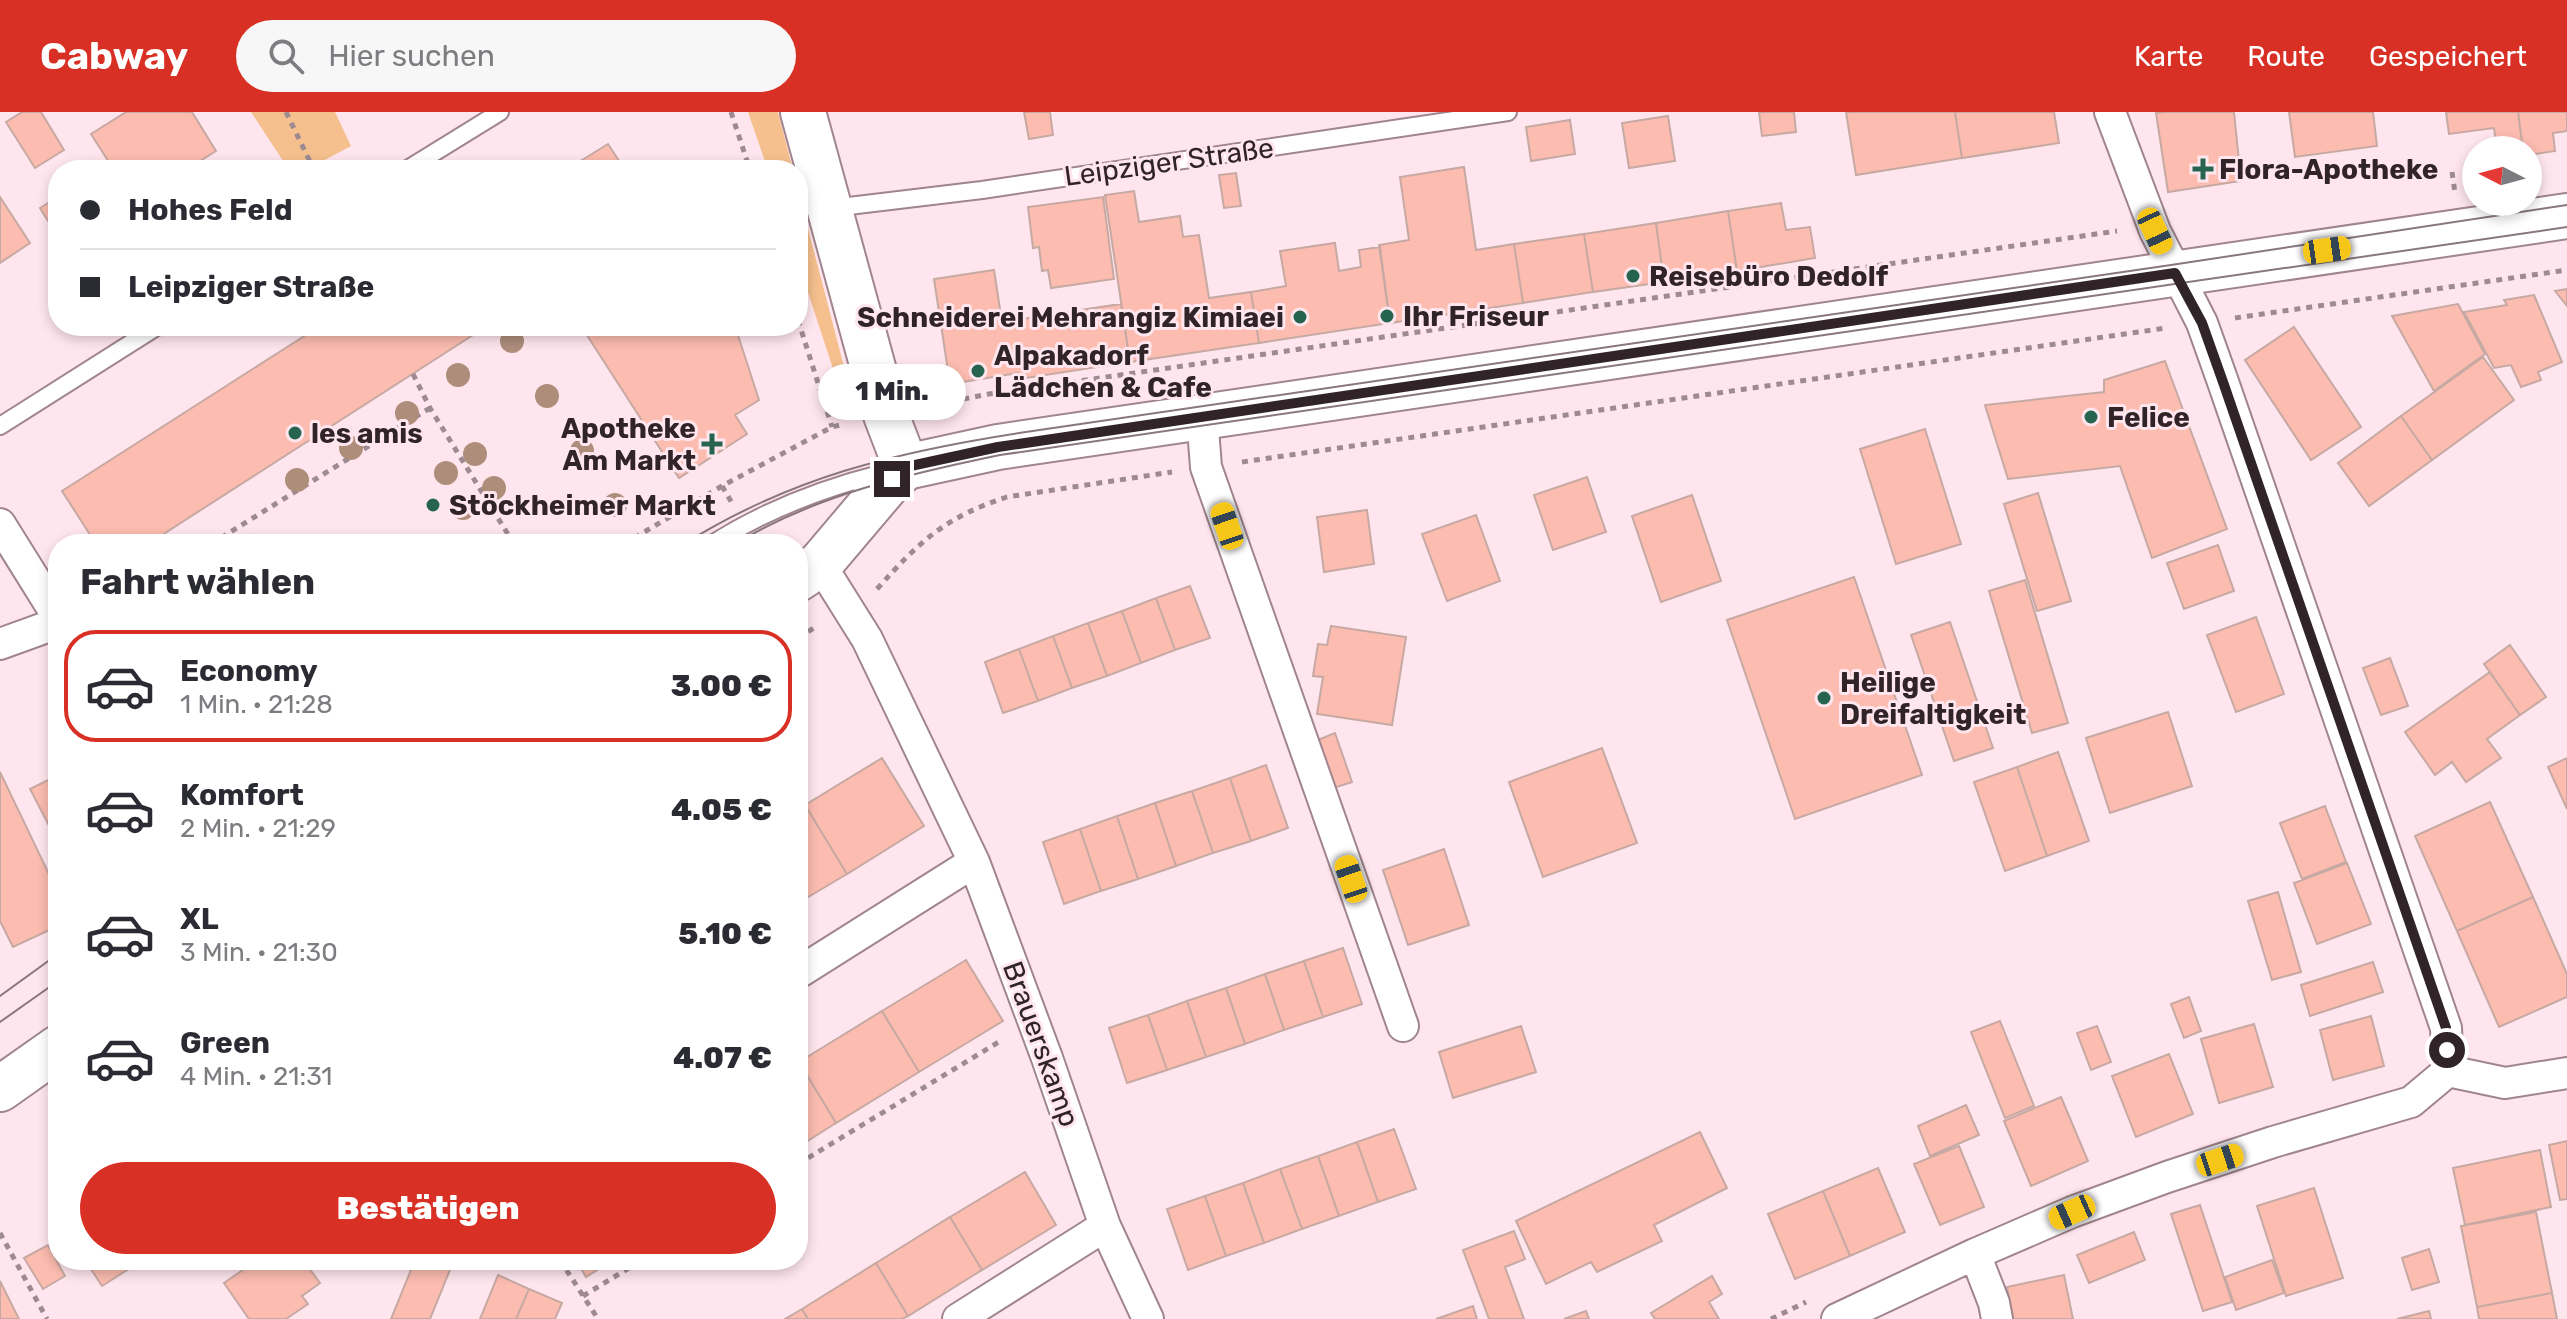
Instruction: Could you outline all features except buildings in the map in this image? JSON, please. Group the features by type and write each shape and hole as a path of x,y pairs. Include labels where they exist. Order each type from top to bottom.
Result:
{"street":[{"path":"803,112 886,415 906,467"},
{"path":"2110,112 2155,231 2202,323 2446,1028 2448,1071"},
{"path":"809,572 906,467 998,447 2567,216"},
{"path":"1202,416 1206,467 1403,1026"},
{"path":"0,524 48,601"},
{"name":"Brauerskamp","path":"809,572 847,607 867,639 974,862 1105,1226 1148,1319"},
{"path":"0,644 48,627"},
{"path":"808,967 974,862"},
{"path":"0,1089 48,1055"},
{"path":"2448,1071 2505,1083 2567,1073"},
{"path":"1837,1319 2072,1212 2273,1142 2411,1102 2448,1071"},
{"path":"958,1319 1105,1226"},
{"path":"1975,1254 1997,1319"}],"lane":[{"path":"422,160 500,112"},
{"name":"Leipziger Straße","path":"830,208 982,190 1508,112"},
{"path":"0,426 142,336"},
{"path":"731,534 783,506 849,481 906,467"}],"path":[{"path":"286,112 309,160"},
{"path":"731,112 747,160"},
{"path":"641,534 832,427 886,415 1005,392 2114,231"},
{"path":"808,633 877,590 912,550 949,521 1007,497 2567,270"},
{"path":"803,336 832,427"},
{"path":"413,374 430,408 508,534"},
{"path":"227,534 430,408"},
{"path":"808,1158 1033,1020"},
{"path":"0,1233 47,1319"},
{"path":"566,1270 598,1319"},
{"path":"583,1296 626,1270"},
{"path":"1771,1319 1811,1299"}],"shaded area":[{"path":"251,112 335,112 351,146 325,160 282,160"},
{"path":"748,112 778,112 790,160 765,160"},
{"path":"808,228 849,386 839,387 808,292"}],"tram line":[{"path":"701,534 764,501 805,484 887,459 974,440 2567,205"},
{"path":"753,534 798,512 863,488 1000,455 2567,227"},
{"path":"0,996 48,961"},
{"path":"0,1022 48,988"}],"place":[{"name":"Flora-Apotheke","path":"2203,169"},
{"name":"Reisebüro Dedolf","path":"1633,276"},
{"name":"Ihr Friseur","path":"1387,316"},
{"name":"Schneiderei Mehrangiz Kimiaei","path":"1300,317"},
{"name":"Alpakadorf Lädchen & Cafe","path":"978,371"},
{"name":"Felice","path":"2091,417"},
{"name":"les amis","path":"295,433"},
{"name":"Apotheke Am Markt","path":"712,444"},
{"name":"Stöckheimer Markt","path":"433,505"},
{"name":"Heilige Dreifaltigkeit","path":"1824,698"}],"route":[{"path":"892,479 906,467 998,447 2175,273 2202,323 2223,382 2446,1028 2447,1050"}]}
